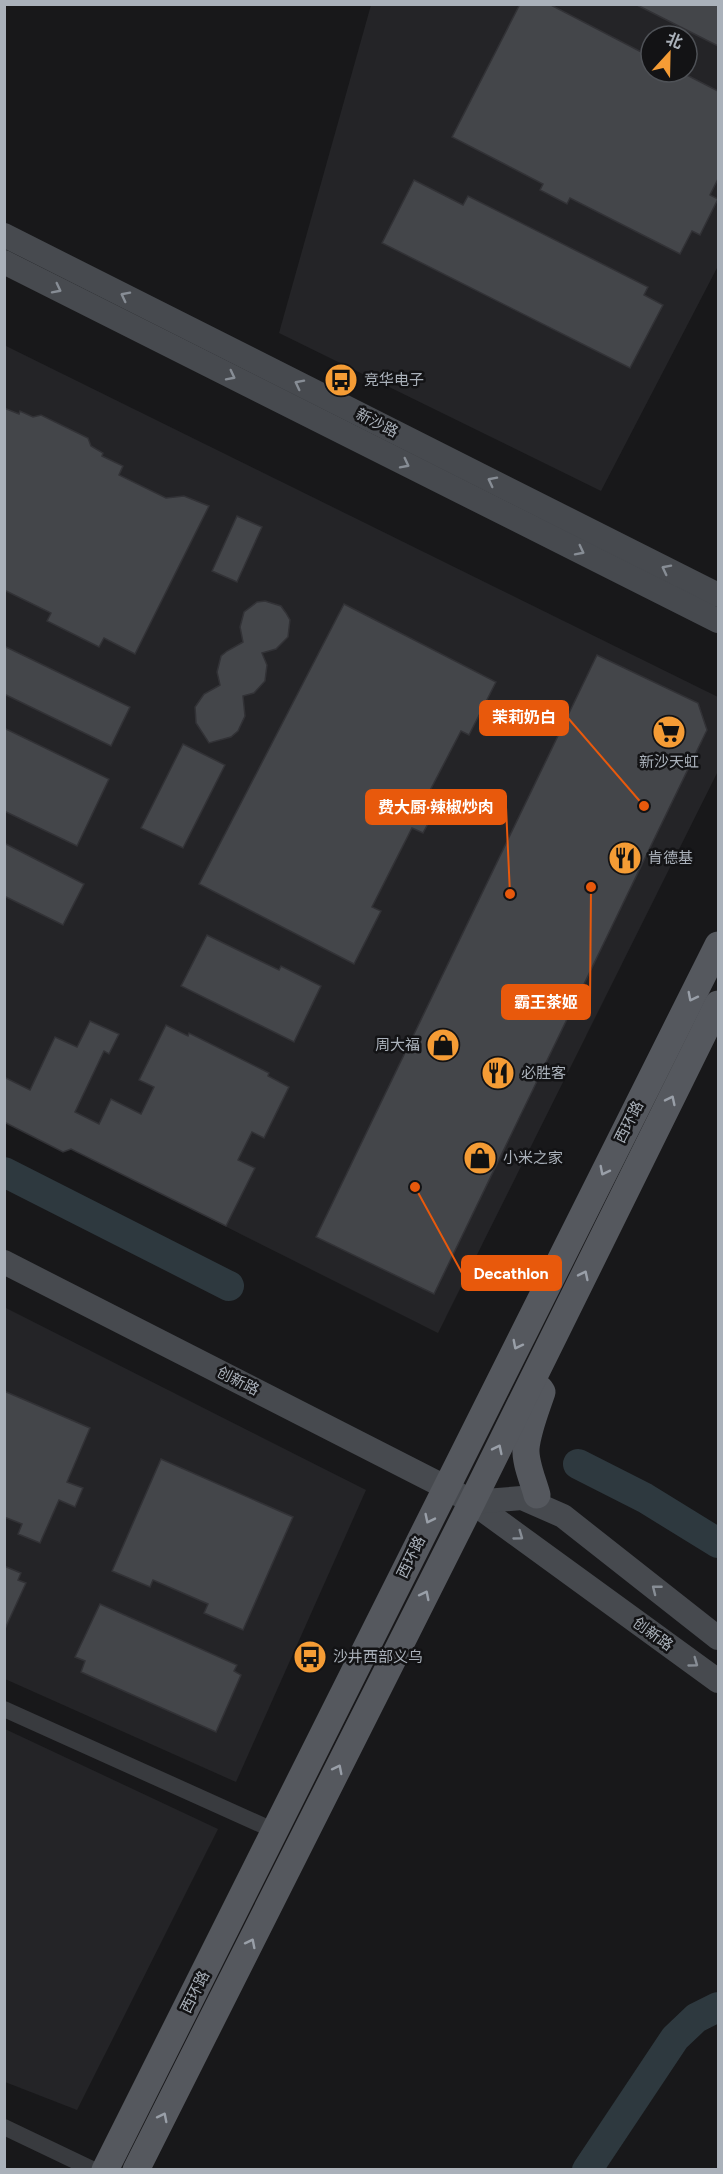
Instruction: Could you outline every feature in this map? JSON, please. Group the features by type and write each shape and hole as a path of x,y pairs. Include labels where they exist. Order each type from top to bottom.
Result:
{"main road":[{"name":"新沙路","path":"4,235 718,595"},
{"name":"新沙路","path":"4,262 718,621"},
{"name":"西环路","path":"105,2169 718,945"},
{"name":"西环路","path":"136,2169 472,1502 718,1004"},
{"name":"创新路","path":"4,1262 472,1502 718,1681"},
{"path":"534,1377 542,1392 531,1424 526,1449 537,1495"},
{"path":"472,1502 522,1498 563,1516 718,1638"}],"street":[{"path":"4,1709 275,1831"},
{"path":"4,2127 94,2169"}],"shaded area":[{"path":"371,5 718,5 718,266 601,491 279,333"},
{"path":"4,345 718,697 718,771 438,1333 5,1116"},
{"path":"4,1307 366,1490 236,1782 5,1679"},
{"path":"5,1729 218,1829 77,2110 5,2082"}],"building":[{"path":"520,4 549,4 639,51 639,84 699,84 699,81 718,91 718,179 710,195 718,199 700,235 692,231 680,254 570,198 567,204 540,190 543,184 452,137"},
{"path":"635,4 718,4 718,46 699,36 699,24 675,24"},
{"path":"414,180 463,205 468,196 648,287 644,295 663,305 630,368 382,243"},
{"path":"4,408 19,414 20,411 33,417 41,415 88,438 91,446 103,453 102,456 123,466 119,475 166,498 184,496 209,506 135,654 104,638 99,647 47,621 51,613 4,590"},
{"path":"237,516 262,527 237,582 212,571"},
{"path":"265,601 281,606 286,613 290,620 288,637 276,649 262,653 267,665 265,681 254,693 243,696 245,716 238,731 231,737 209,743 196,723 195,707 204,694 220,685 217,672 221,656 243,642 240,627 244,612 257,602"},
{"path":"344,604 496,682 469,735 461,731 422,806 434,812 423,833 412,828 372,907 381,911 354,964 199,884"},
{"path":"4,646 130,707 111,746 4,694"},
{"path":"597,655 698,703 707,730 434,1294 316,1237"},
{"path":"4,728 109,779 77,846 4,811"},
{"path":"183,744 225,765 183,848 141,828"},
{"path":"4,843 84,884 63,925 4,896"},
{"path":"207,935 279,970 281,966 321,986 294,1042 181,986"},
{"path":"90,1021 119,1034 109,1054 104,1051 75,1112 99,1124 111,1099 141,1114 154,1087 139,1080 166,1025 188,1036 189,1033 269,1073 268,1076 289,1087 264,1138 252,1132 238,1160 255,1168 226,1226 71,1149 63,1152 4,1122 4,1077 30,1090 55,1037 77,1047"},
{"path":"4,1391 90,1428 67,1482 83,1488 75,1507 59,1500 40,1543 18,1534 22,1524 4,1517"},
{"path":"161,1459 293,1517 243,1630 204,1613 208,1604 153,1580 150,1587 112,1571"},
{"path":"4,1566 21,1573 18,1580 26,1583 4,1631"},
{"path":"100,1604 237,1665 234,1671 241,1675 216,1732 81,1672 85,1661 75,1657"}],"waterway":[{"path":"4,1172 229,1286"},
{"path":"578,1464 645,1498 718,1543"},
{"path":"587,2170 675,2038 696,2018 718,2007"}],"place":[{"name":"竞华电子","path":"341,380"},
{"name":"新沙天虹","path":"669,732"},
{"name":"茉莉奶白","path":"644,806"},
{"name":"肯德基","path":"625,858"},
{"name":"霸王茶姬","path":"591,887"},
{"name":"费大厨·辣椒炒肉","path":"510,894"},
{"name":"周大福","path":"443,1045"},
{"name":"必胜客","path":"498,1073"},
{"name":"小米之家","path":"480,1158"},
{"name":"Decathlon","path":"415,1187"},
{"name":"沙井西部义乌","path":"310,1657"}]}
